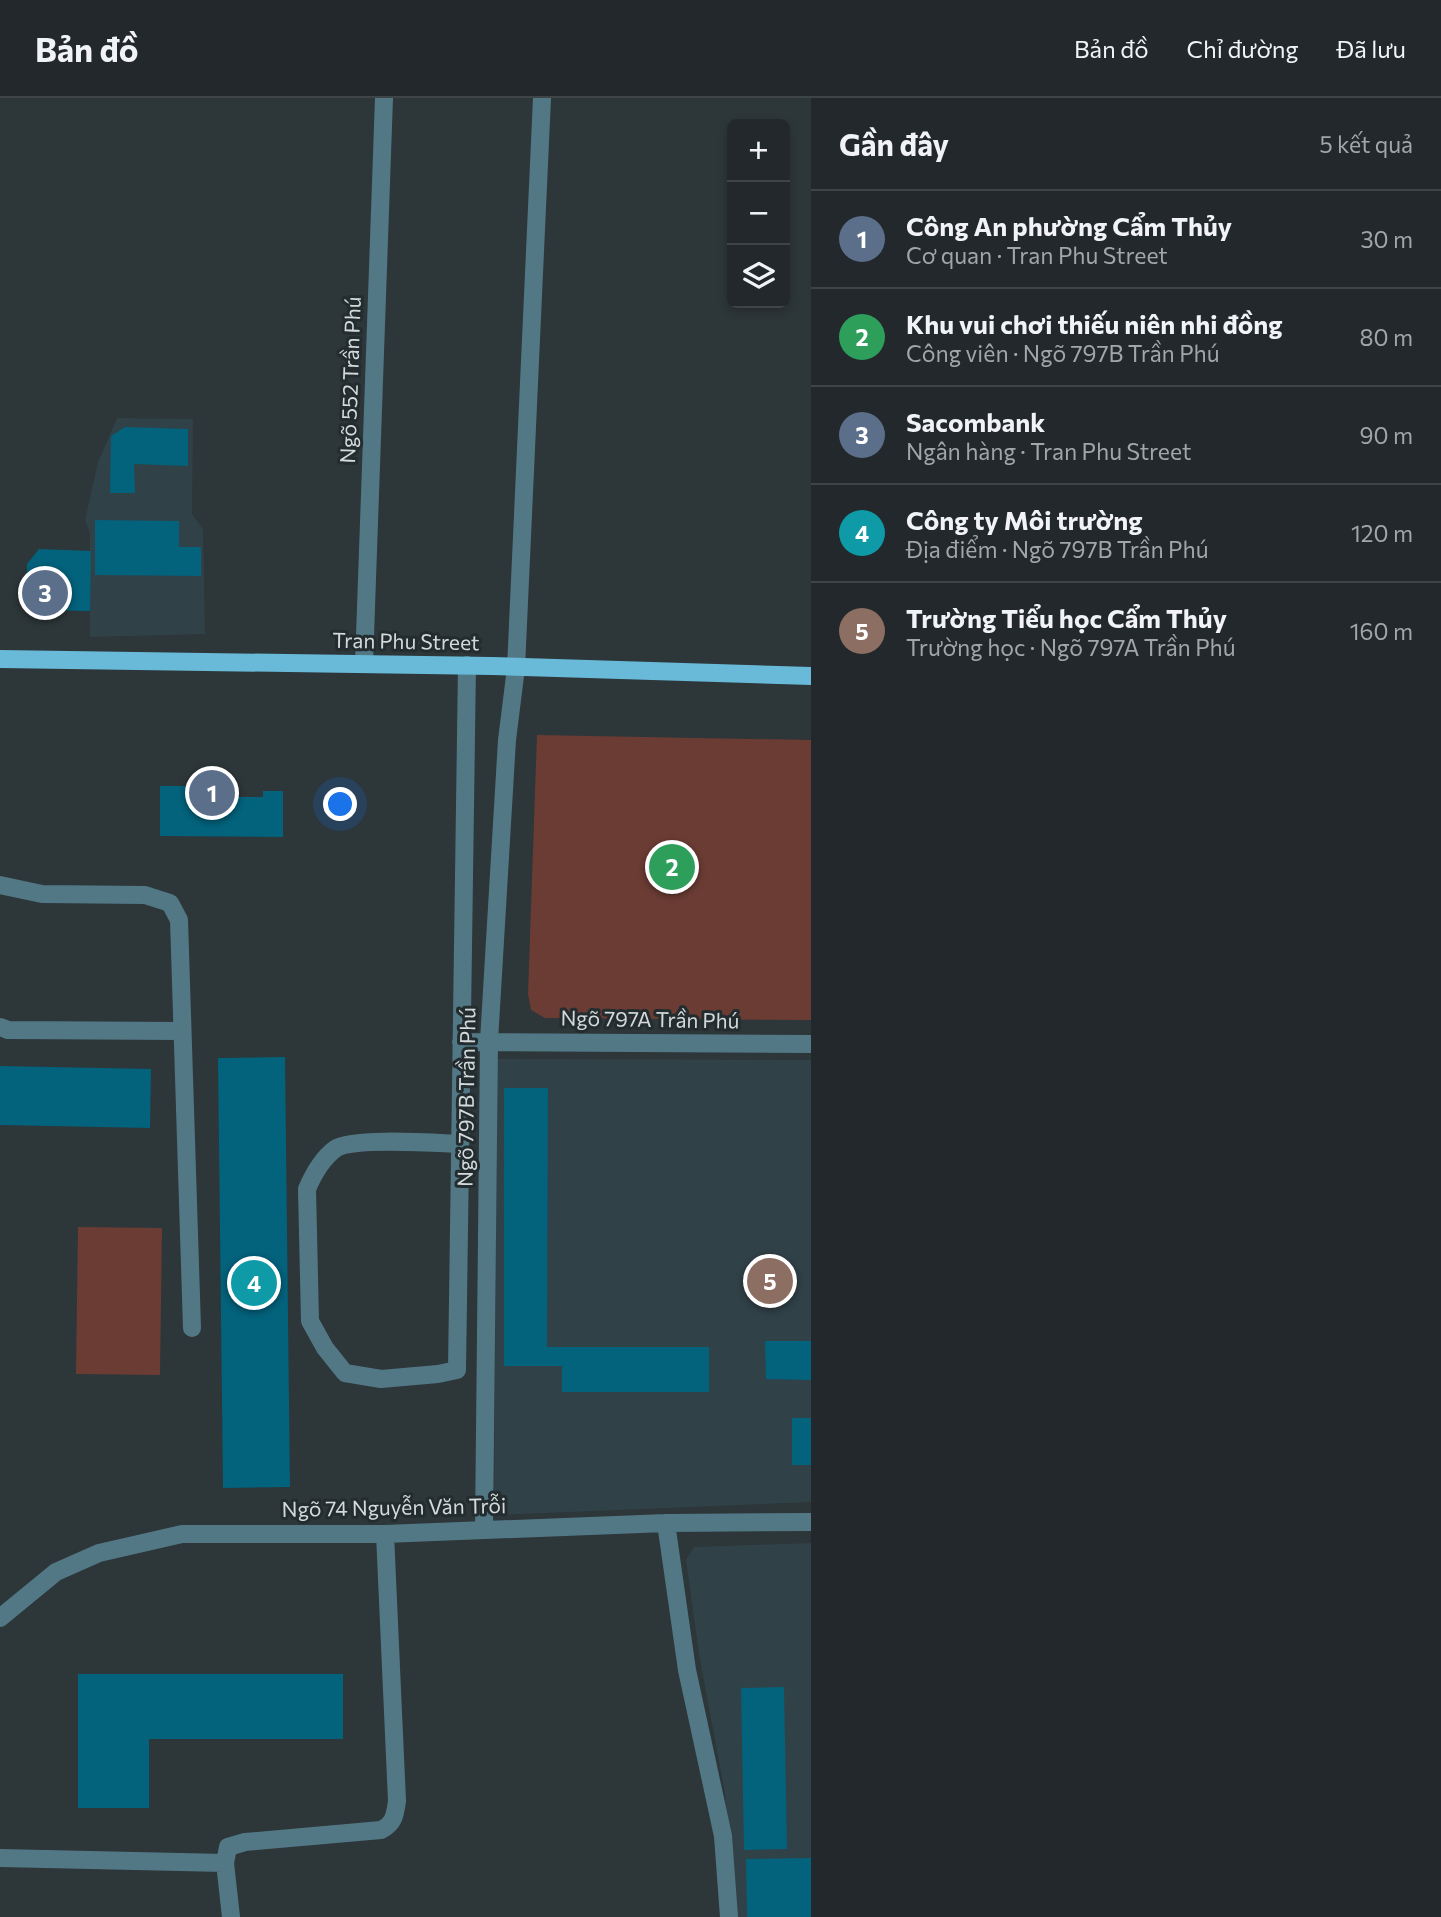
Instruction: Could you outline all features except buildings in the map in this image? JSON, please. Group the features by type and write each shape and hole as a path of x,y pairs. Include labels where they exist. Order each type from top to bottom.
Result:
{"main road":[{"name":"Tran Phu Street","path":"0,659 467,665 811,676"}],"street":[{"name":"Ngõ 552 Trần Phú","path":"364,664 384,98"},
{"name":"Ngõ 797B Trần Phú","path":"484,1529 489,1041 507,740 516,668 542,98"},
{"path":"460,1144 356,1142 336,1148 314,1175 307,1189 310,1321 325,1348 345,1373 381,1380 457,1370 467,665"},
{"path":"0,885 42,894 145,895 170,903 179,920 192,1328"},
{"path":"0,1027 8,1030 182,1031"},
{"name":"Ngõ 797A Trần Phú","path":"461,1042 811,1044"},
{"name":"Ngõ 74 Nguyễn Văn Trỗi","path":"0,1618 56,1572 99,1553 182,1534 385,1534 484,1529 811,1522"},
{"path":"666,1524 687,1670 723,1836 729,1917"},
{"path":"231,1917 225,1863 228,1847 245,1842 381,1830 389,1826 394,1816 397,1801 385,1534"},
{"path":"0,1858 225,1863"}],"shaded area":[{"path":"117,418 193,419 192,514 203,529 205,634 90,637 90,533 85,520 98,462"},
{"path":"537,735 811,740 811,1020 545,1018 531,1010 528,994"},
{"path":"497,1059 811,1060 811,1502 498,1515 494,1507"},
{"path":"78,1227 162,1228 160,1375 76,1374"},
{"path":"811,1543 811,1917 731,1917 725,1793 699,1654 686,1560 694,1547"}],"place":[{"name":"Sacombank","path":"45,593"},
{"name":"Công An phường Cẩm Thủy","path":"212,793"},
{"name":"Khu vui chơi thiếu niên nhi đồng","path":"672,867"},
{"name":"Trường Tiểu học Cẩm Thủy","path":"770,1281"},
{"name":"Công ty Môi trường","path":"254,1283"}]}
